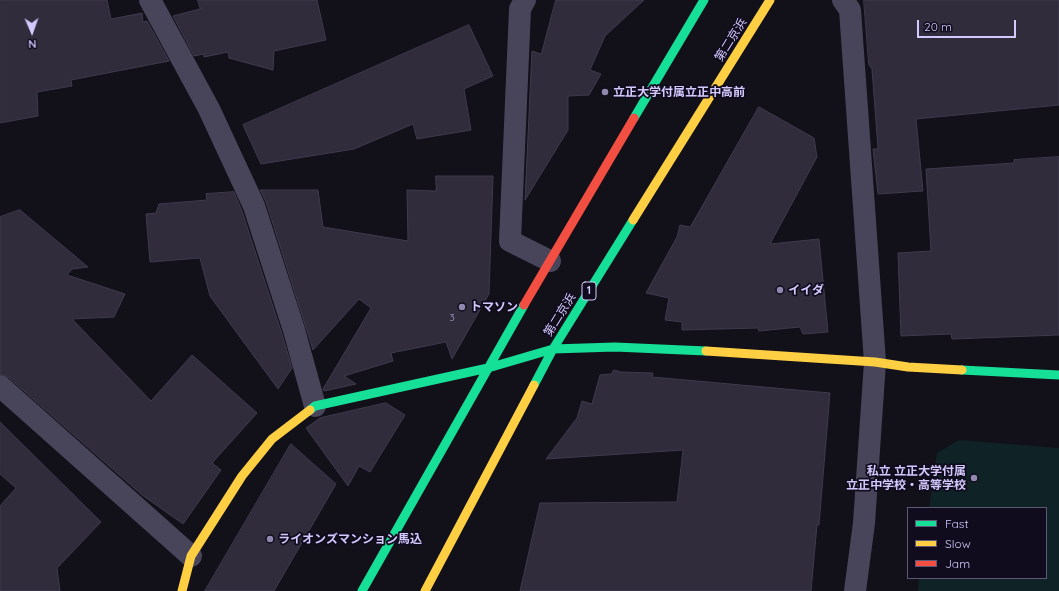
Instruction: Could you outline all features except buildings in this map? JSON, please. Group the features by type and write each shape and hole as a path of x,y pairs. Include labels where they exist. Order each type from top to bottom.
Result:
{"main road":[{"path":"362,591 488,368 704,0"},
{"name":"第二京浜","path":"428,589 552,350 770,0"},
{"path":"182,591 191,556 242,476 272,439 315,406 488,368 552,350 615,347 741,353 875,362 908,367 1059,375"}],"street":[{"path":"150,0 209,109 254,206 294,330 315,406"},
{"path":"526,0 520,9 510,241 550,261"},
{"path":"843,0 850,10 875,362 864,523 855,591"},
{"path":"0,386 191,556"}],"green space":[{"path":"959,440 1059,448 1059,591 918,591 919,579 1047,579 1047,507 929,507 937,453"}],"traffic: fast":[{"path":"634,118 704,0"},
{"path":"534,385 553,349 633,220"},
{"path":"362,591 524,305"},
{"path":"310,410 315,406 488,368 553,349 615,347 706,351"},
{"path":"962,370 1059,375"}],"traffic: slow":[{"path":"633,220 770,0"},
{"path":"706,351 875,362 908,367 962,370"},
{"path":"425,591 534,385"},
{"path":"182,591 191,556 242,476 272,439 310,410"}],"traffic: jam":[{"path":"524,305 634,118"}],"place":[{"name":"立正大学付属立正中高前","path":"605,92"},
{"name":"イイダ","path":"780,290"},
{"name":"トマソン","path":"462,307"},
{"name":"私立 立正大学付属 立正中学校・高等学校","path":"974,478"},
{"name":"ライオンズマンション馬込","path":"270,539"}]}
